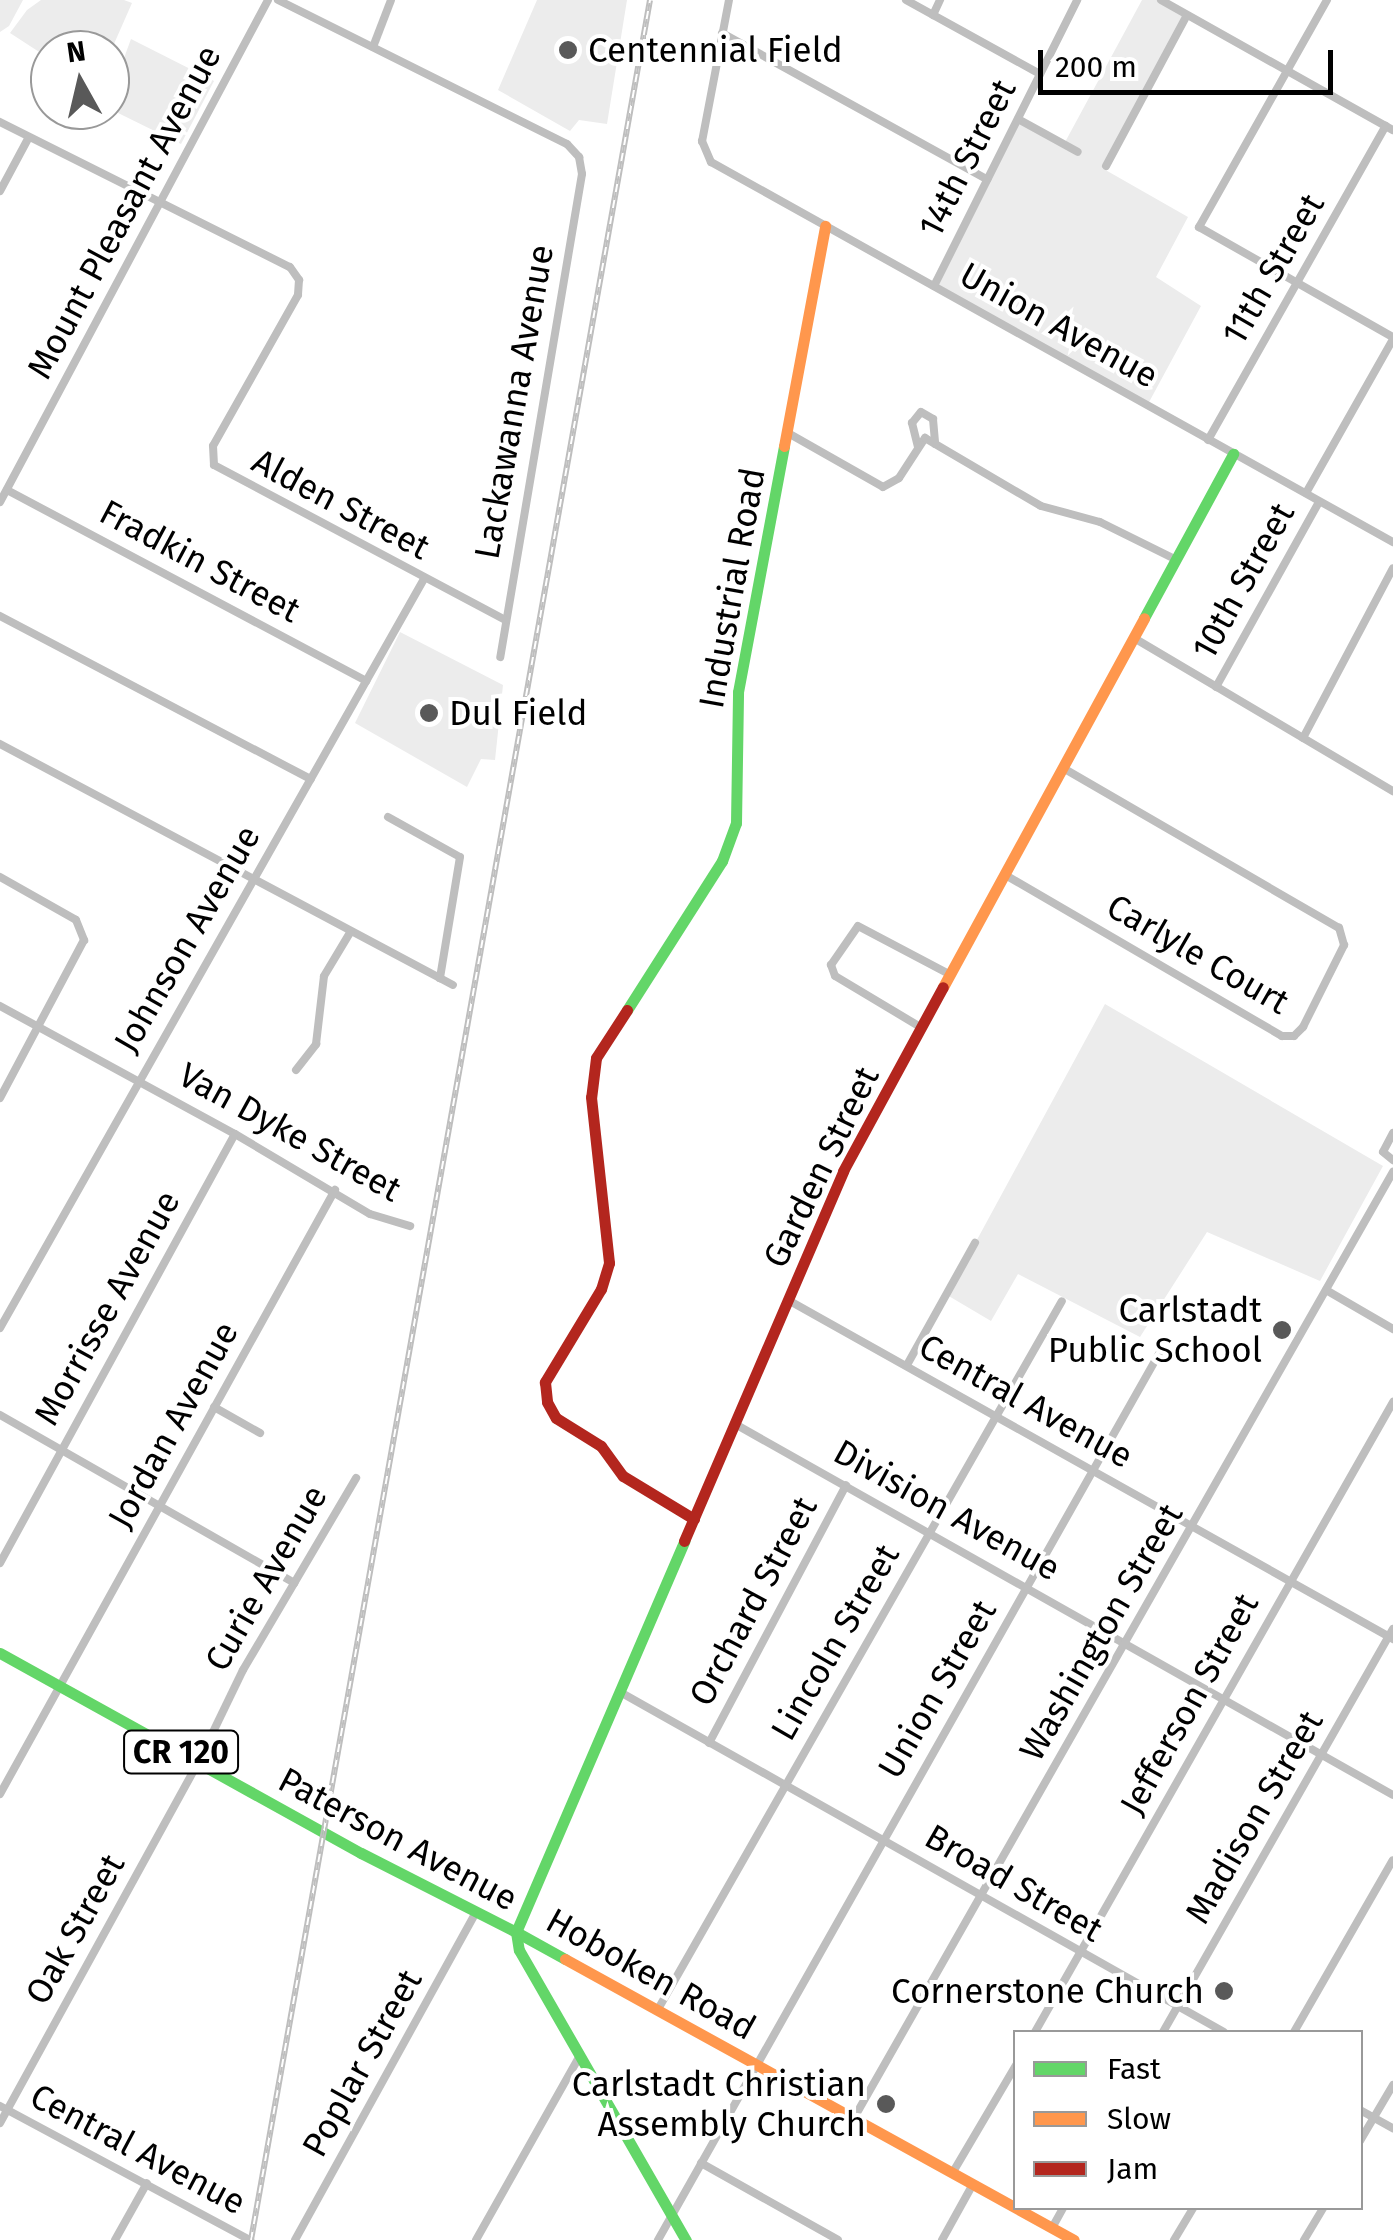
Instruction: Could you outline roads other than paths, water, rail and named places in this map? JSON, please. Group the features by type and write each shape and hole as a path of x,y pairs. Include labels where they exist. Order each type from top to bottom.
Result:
{"street":[{"name":"Mount Pleasant Avenue","path":"0,502 268,0"},
{"path":"278,0 372,47 391,0"},
{"path":"729,0 722,33 987,180"},
{"path":"906,0 1040,74"},
{"path":"933,15 940,0"},
{"name":"14th Street","path":"934,286 1077,0"},
{"path":"1161,0 1390,128"},
{"path":"1327,0 1199,227 1393,338"},
{"path":"1106,166 1187,15"},
{"name":"Union Avenue","path":"722,33 703,149 711,162 1393,542"},
{"name":"Lackawanna Avenue","path":"372,47 567,144 578,157 582,174 500,657"},
{"path":"1018,119 1078,152"},
{"name":"Alden Street","path":"0,122 290,267 299,280 298,295 214,446 214,465 505,620"},
{"name":"11th Street","path":"1208,440 1390,128"},
{"path":"0,191 29,137"},
{"name":"Industrial Road","path":"694,1519 623,1476 601,1446 556,1418 546,1402 545,1382 600,1288 609,1264 592,1097 596,1058 733,838 738,807 738,692 825,226"},
{"name":"10th Street","path":"1306,493 1393,338"},
{"path":"919,448 912,422 921,412 933,419 936,444"},
{"path":"788,433 884,487 899,478 926,438 1040,506 1100,522 1176,559"},
{"name":"Garden Street","path":"516,1932 844,1171 1233,454"},
{"name":"Fradkin Street","path":"7,490 366,681"},
{"name":"10th Street","path":"1216,687 1318,502"},
{"path":"1303,738 1393,568"},
{"name":"Johnson Avenue","path":"0,1328 424,578"},
{"path":"0,616 312,779"},
{"path":"1134,638 1393,790"},
{"path":"0,744 189,848 256,878 453,985"},
{"name":"Carlyle Court","path":"1007,876 1282,1036 1294,1036 1303,1027 1344,945 1338,928 1064,769"},
{"path":"388,816 460,858 440,978"},
{"path":"0,877 76,920 84,932 83,948 0,1098"},
{"path":"922,1028 835,976 831,965 858,926 952,975"},
{"path":"296,1070 316,1044 324,976 351,931"},
{"name":"Van Dyke Street","path":"0,1006 335,1190 370,1214 410,1226"},
{"path":"1393,1133 1384,1152 1393,1160"},
{"name":"Morrisse Avenue","path":"0,1563 235,1134"},
{"name":"Washington Street","path":"854,2118 1393,1172"},
{"name":"Jordan Avenue","path":"0,1794 335,1190"},
{"path":"908,1365 974,1243"},
{"path":"1326,1290 1393,1328"},
{"name":"Central Avenue","path":"788,1300 1392,1635"},
{"name":"Lincoln Street","path":"657,2012 1062,1301"},
{"name":"Union Street","path":"658,2240 755,2062 1166,1344"},
{"name":"Jefferson Street","path":"1036,2030 1393,1402"},
{"path":"214,1407 260,1433"},
{"path":"0,1415 294,1583"},
{"name":"Division Avenue","path":"735,1424 930,1530 1393,1795"},
{"name":"Curie Avenue","path":"199,1761 243,1670 356,1478"},
{"name":"Orchard Street","path":"709,1743 846,1485"},
{"name":"Madison Street","path":"1164,2030 1392,1635"},
{"name":"Paterson Avenue","path":"0,1653 516,1932 519,1950 578,2057 686,2240"},
{"name":"Broad Street","path":"620,1692 1220,2030"},
{"name":"Oak Street","path":"0,2123 4,2108 199,1761"},
{"path":"1295,2030 1393,1860"},
{"name":"Poplar Street","path":"294,2240 476,1912"},
{"name":"Hoboken Road","path":"516,1932 1013,2206"},
{"path":"476,2240 578,2057"},
{"path":"953,2172 1013,2071"},
{"path":"1363,2136 1393,2085"},
{"name":"Central Avenue","path":"4,2108 250,2240"},
{"path":"1363,2112 1393,2128"},
{"path":"701,2163 838,2240"},
{"path":"115,2240 147,2182"},
{"path":"942,2240 973,2184"},
{"name":"Hoboken Road","path":"1020,2210 1074,2240"},
{"path":"1052,2228 1062,2210"},
{"path":"1174,2240 1192,2210"},
{"path":"1304,2240 1322,2210"}],"railway":[{"path":"251,2240 650,0"}],"place":[{"name":"Centennial Field","path":"568,50"},
{"name":"Dul Field","path":"429,713"},
{"name":"Carlstadt Public School","path":"1282,1330"},
{"name":"Cornerstone Church","path":"1224,1991"},
{"name":"Carlstadt Christian Assembly Church","path":"886,2104"}]}
